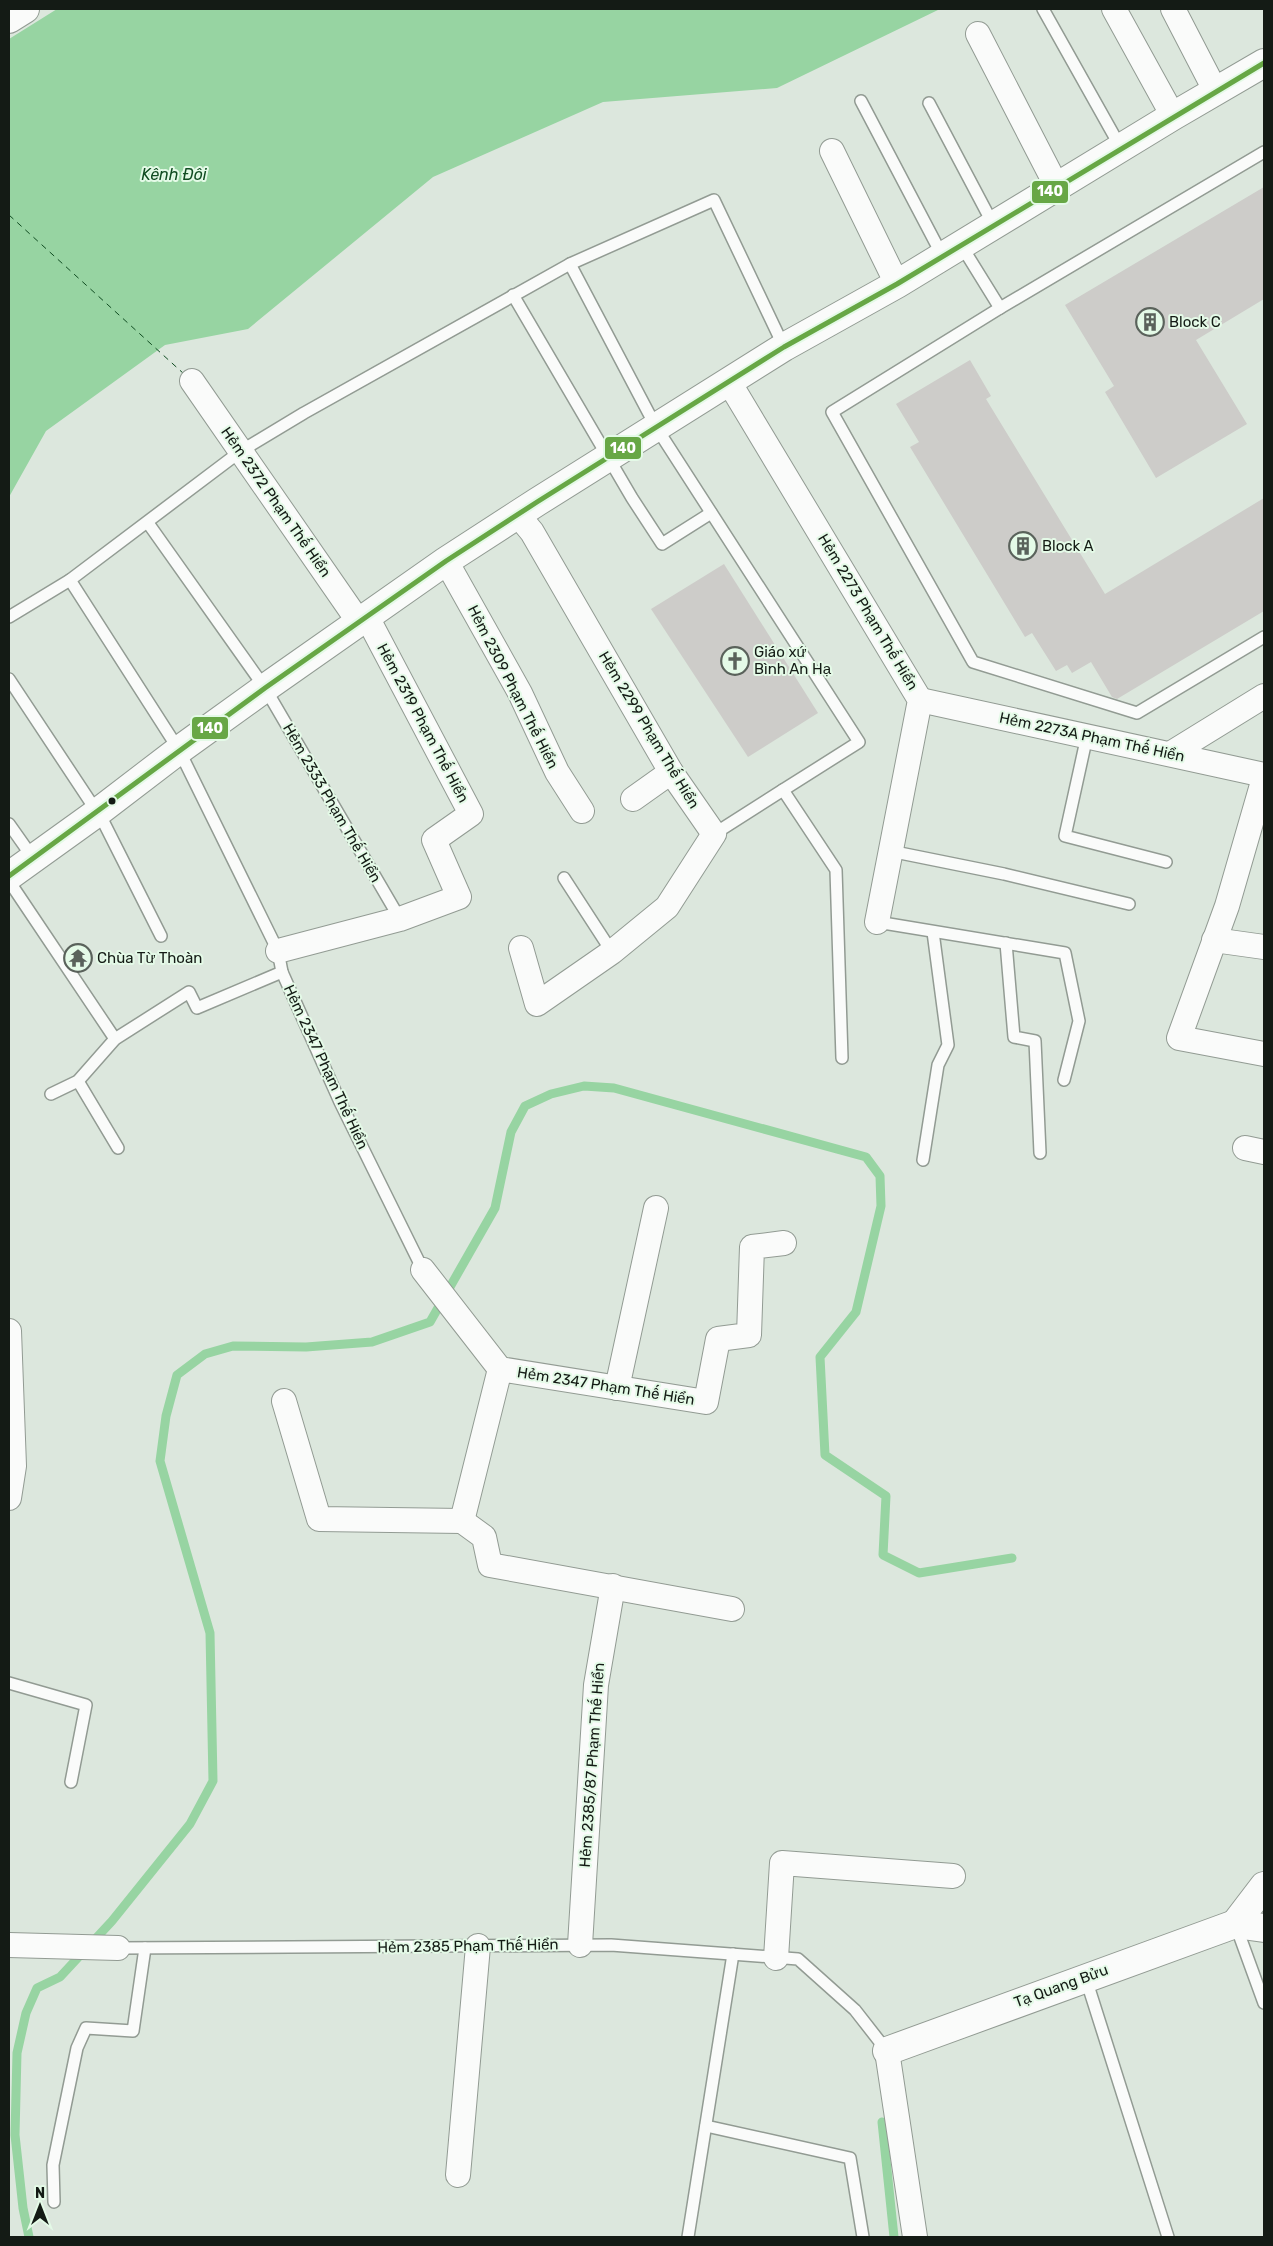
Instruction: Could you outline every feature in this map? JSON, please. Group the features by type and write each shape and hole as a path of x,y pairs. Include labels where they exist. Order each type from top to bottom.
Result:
{"main road":[{"path":"9,19 25,9"},
{"path":"9,876 265,688 446,561 784,347 897,284 1173,116 1264,63"},
{"path":"1235,1924 1264,1886"},
{"name":"Tạ Quang Bửu","path":"887,2051 1085,1977 1235,1924 1264,1928"}],"street":[{"path":"1114,9 1173,116"},
{"path":"1174,9 1216,92"},
{"path":"978,34 1057,187"},
{"path":"832,151 897,284"},
{"name":"Hẻm 2372 Phạm Thế Hiển","path":"192,382 363,620"},
{"name":"Hẻm 2273 Phạm Thế Hiển","path":"729,382 920,700 877,922"},
{"name":"Hẻm 2299 Phạm Thế Hiển","path":"518,516 532,532 672,772 714,834"},
{"name":"Hẻm 2309 Phạm Thế Hiển","path":"446,561 520,693 557,772 582,811"},
{"name":"Hẻm 2319 Phạm Thế Hiển","path":"363,620 471,814 434,840 459,897 400,919"},
{"path":"1170,754 1264,696"},
{"name":"Hẻm 2273A Phạm Thế Hiển","path":"920,700 1264,776"},
{"path":"633,799 672,772"},
{"path":"1264,776 1227,906 1179,1038 1264,1054"},
{"path":"521,948 536,1004 612,952 667,907 714,834"},
{"path":"280,962 400,919"},
{"path":"1214,940 1264,947"},
{"path":"617,1388 656,1208"},
{"name":"Hẻm 2347 Phạm Thế Hiển","path":"423,1270 500,1369 706,1402 718,1339 749,1335 752,1247 784,1243"},
{"path":"9,1334 14,1466 9,1498"},
{"name":"Hẻm 2347 Phạm Thế Hiển","path":"462,1521 500,1369"},
{"path":"284,1401 319,1519 462,1521 484,1537 490,1565 732,1609"},
{"name":"Hẻm 2385/87 Phạm Thế Hiển","path":"580,1945 596,1685 613,1586"},
{"path":"776,1958 782,1863 953,1876"},
{"name":"Hẻm 2385 Phạm Thế Hiển","path":"9,1945 118,1948"},
{"path":"458,2175 478,1946"},
{"path":"887,2051 915,2237"}],"lane":[{"path":"1043,9 1121,148"},
{"path":"861,101 952,251 1000,308"},
{"path":"929,103 994,226"},
{"path":"1264,152 1000,308 832,412 973,662 1137,713 1264,637"},
{"path":"9,617 70,580 241,451 570,264 714,200 784,347"},
{"path":"570,264 656,427 859,742 714,834"},
{"path":"513,295 608,457 662,544 711,513"},
{"name":"Hẻm 2333 Phạm Thế Hiển","path":"148,523 265,688 400,919"},
{"name":"Hẻm 2347 Phạm Thế Hiển","path":"70,580 179,750 280,962 340,1102 423,1270"},
{"path":"9,679 98,812 162,936"},
{"path":"1087,736 1065,836 1166,862"},
{"path":"783,790 836,870 842,1058"},
{"path":"9,824 33,858"},
{"path":"890,851 1004,874 1129,904"},
{"path":"564,878 612,952"},
{"path":"9,881 115,1038"},
{"path":"877,922 1065,953 1079,1021 1064,1080"},
{"path":"923,1160 938,1065 948,1045 933,932"},
{"path":"1006,943 1014,1037 1035,1042 1040,1153"},
{"path":"52,1094 78,1081 115,1038 189,992 197,1008 280,962"},
{"path":"78,1081 118,1148"},
{"path":"9,1683 86,1705 71,1782"},
{"path":"1235,1924 1264,2003"},
{"name":"Hẻm 2385 Phạm Thế Hiển","path":"118,1948 611,1945 798,1959 855,2010 887,2051"},
{"path":"54,2202 53,2165 77,2048 86,2028 133,2031 145,1948"},
{"path":"688,2237 734,1954"},
{"path":"1085,1977 1168,2237"},
{"path":"706,2126 850,2158 863,2237"}],"water":[{"name":"Kênh Đôi","path":"57,9 940,9 777,88 603,102 433,177 248,329 165,345 46,431 9,497 9,39"}],"building":[{"name":"Block C","path":"1264,187 1264,299 1196,340 1247,424 1156,478 1105,392 1114,386 1065,305"},
{"name":"Block A","path":"970,360 991,396 986,399 1105,594 1264,498 1264,611 1117,699 1112,697 1091,662 1072,673 1067,665 1056,671 1032,633 1025,637 910,447 919,442 896,404"},
{"name":"Giáo xứ Bình An Hạ","path":"724,564 818,713 748,757 651,609"}],"waterway":[{"path":"29,2237 23,2208 15,2135 17,2053 26,2013 37,1988 60,1977 112,1921 190,1824 213,1781 210,1633 160,1461 166,1416 177,1375 205,1354 233,1346 306,1347 372,1342 430,1322 495,1208 511,1132 525,1106 551,1094 584,1086 614,1088 866,1157 880,1176 881,1206 856,1312 820,1357 825,1455 886,1496 883,1555 919,1573 1012,1558"},
{"path":"882,2122 894,2237"}],"ferry route":[{"path":"9,215 184,374"}],"transit line":[{"name":"140","path":"9,876 265,688 446,561 537,502 784,347 897,284 1264,63"}],"place":[{"name":"Block C","path":"1150,322"},
{"name":"Block A","path":"1023,546"},
{"name":"Giáo xứ Bình An Hạ","path":"735,661"},
{"name":"Chùa Từ Thoàn","path":"78,958"}]}
